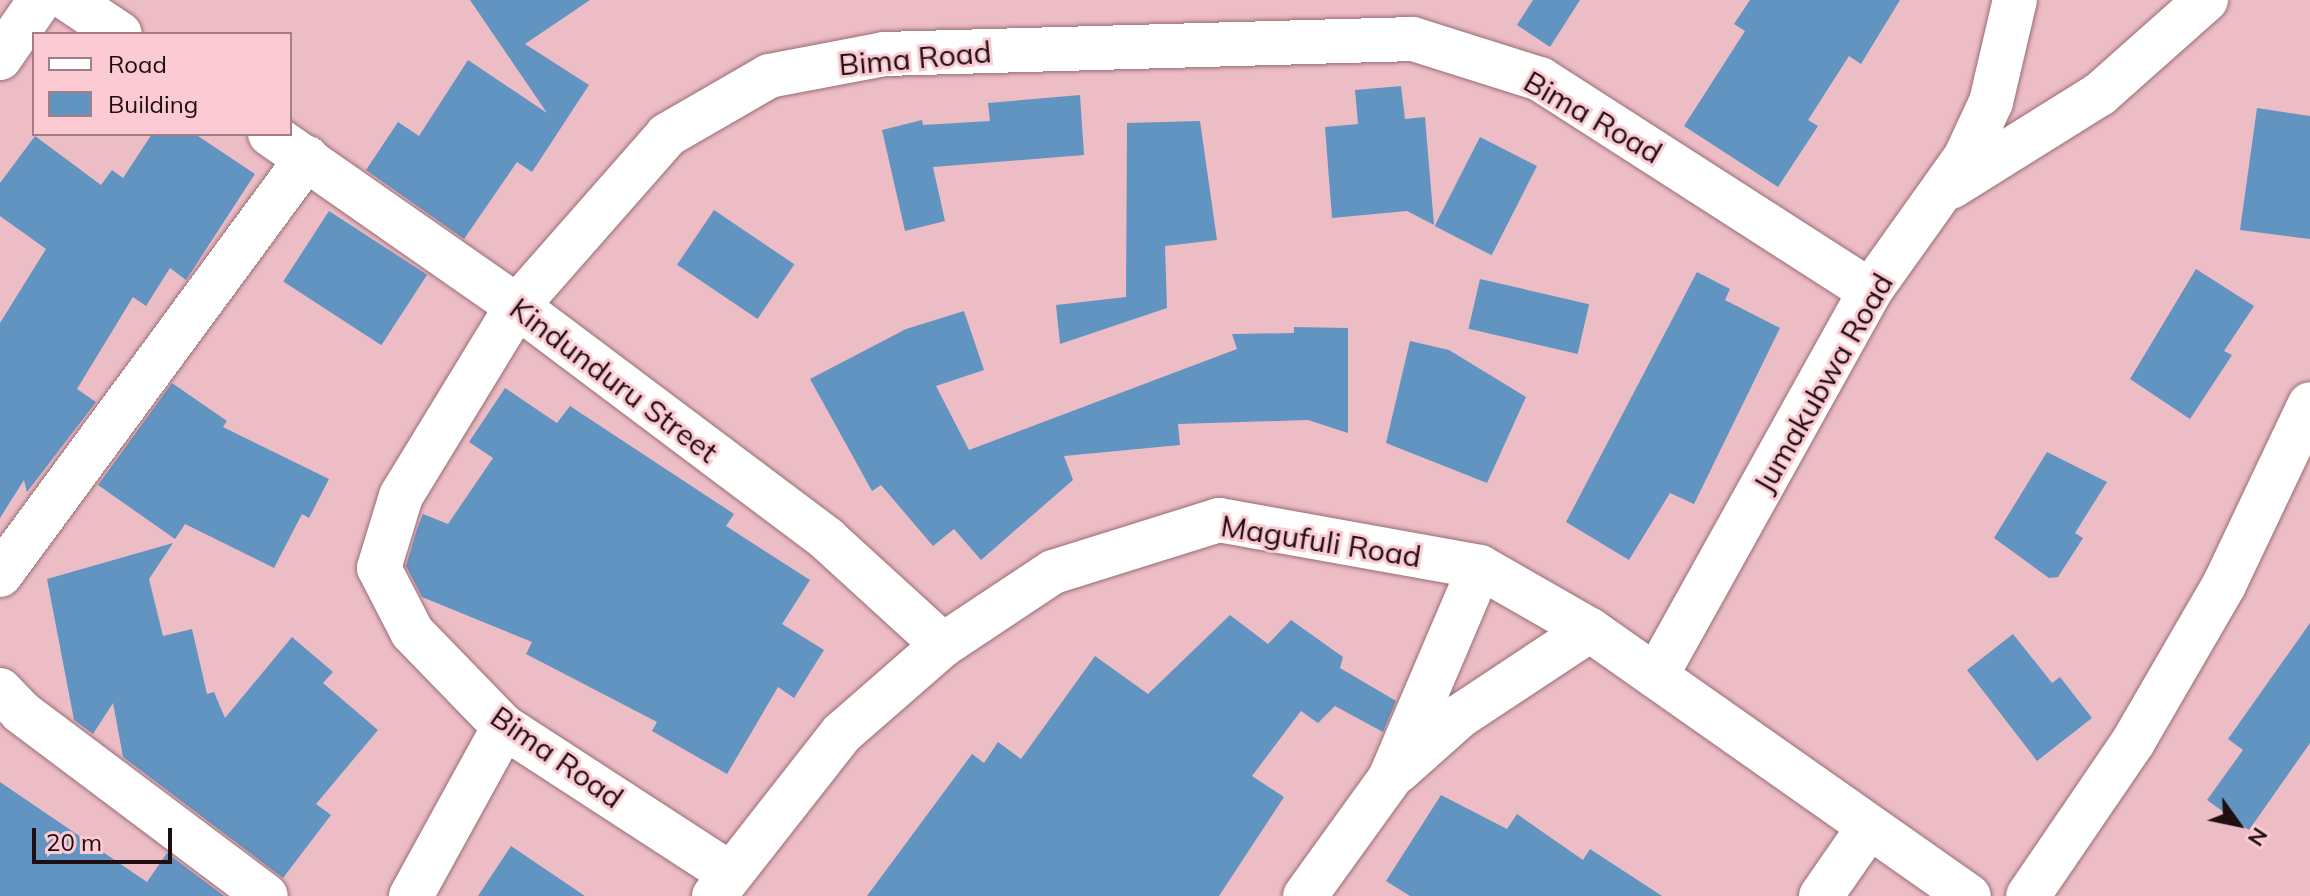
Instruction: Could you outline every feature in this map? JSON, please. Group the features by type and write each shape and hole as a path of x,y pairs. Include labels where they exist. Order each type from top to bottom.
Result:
{"street":[{"path":"0,58 40,0"},
{"path":"69,0 117,32"},
{"name":"Jumakubwa Road","path":"1656,676 1870,291 1942,193 1991,102 2015,0"},
{"path":"1942,193 2100,94 2206,0"},
{"name":"Bima Road","path":"722,884 504,727 412,632 379,568 401,496 517,306 667,135 769,76 884,54 1413,39 1540,79 1870,291"},
{"name":"Kindunduru Street","path":"273,136 517,306 827,539 943,645"},
{"path":"0,575 307,158"},
{"path":"2028,896 2133,742 2209,612 2310,404"},
{"name":"Magufuli Road","path":"722,884 842,733 943,645 1053,572 1219,520 1480,567 1590,630 1969,896"},
{"path":"1305,896 1390,778 1480,567"},
{"path":"1390,778 1460,716 1590,630"},
{"path":"0,690 21,712 266,896"},
{"path":"411,896 504,727"},
{"path":"1821,896 1869,827"}],"building":[{"path":"470,0 590,0 525,44 589,85 532,172 517,162 464,239 366,170 398,122 419,136 468,60 547,113"},
{"path":"1533,0 1580,0 1550,47 1517,25"},
{"path":"1750,0 1900,0 1861,64 1849,56 1808,120 1818,126 1778,187 1684,126 1745,31 1734,24"},
{"path":"1401,86 1405,119 1425,117 1434,225 1407,211 1332,218 1325,127 1358,124 1355,90"},
{"path":"1080,95 1084,155 933,167 945,221 905,231 882,130 922,120 923,125 990,121 988,103"},
{"path":"2257,108 2310,116 2310,239 2240,230"},
{"path":"1200,121 1217,240 1165,246 1167,308 1060,344 1056,305 1126,297 1127,123"},
{"path":"35,136 101,185 112,170 123,178 151,136 198,136 255,174 186,280 170,268 146,306 133,297 77,389 96,402 27,492 24,480 0,518 0,323 46,249 0,216 0,183"},
{"path":"1480,137 1537,166 1492,255 1435,226"},
{"path":"714,210 794,264 758,319 677,265"},
{"path":"329,211 427,275 381,345 283,281"},
{"path":"2196,269 2254,306 2224,351 2232,355 2190,419 2130,379"},
{"path":"1697,272 1730,289 1725,300 1780,328 1694,504 1670,493 1629,560 1566,522"},
{"path":"1480,279 1589,304 1578,354 1469,329"},
{"path":"964,311 984,370 936,386 969,450 1237,349 1232,334 1294,333 1294,327 1348,328 1348,433 1308,420 1178,424 1180,445 1064,456 1073,480 981,560 954,529 933,546 881,485 872,491 810,379 906,329"},
{"path":"1410,341 1449,350 1526,397 1487,483 1386,443"},
{"path":"172,383 227,421 223,427 329,479 309,518 302,514 274,568 185,524 175,539 98,485"},
{"path":"505,388 557,423 570,406 734,514 726,526 810,580 782,624 824,650 794,698 778,687 727,774 652,731 657,722 526,654 532,642 422,597 406,566 417,529 423,514 448,524 493,458 469,442"},
{"path":"2047,452 2107,482 2075,533 2083,538 2058,577 2049,578 1994,538"},
{"path":"173,543 149,579 163,636 192,629 207,694 214,692 225,718 292,637 333,672 323,683 378,730 316,804 331,815 283,878 123,757 113,703 93,734 74,720 47,579"},
{"path":"1230,615 1268,644 1291,620 1343,657 1340,668 1396,701 1383,732 1335,706 1318,723 1301,711 1252,776 1284,797 1219,896 867,896 972,754 984,763 998,742 1021,759 1095,656 1148,694"},
{"path":"2310,623 2310,743 2249,830 2207,800 2243,750 2228,739"},
{"path":"2013,634 2052,683 2060,677 2092,718 2037,761 1967,670"},
{"path":"0,782 147,882 167,853 224,896 0,896"},
{"path":"1441,795 1507,829 1517,814 1583,860 1590,849 1662,896 1410,896 1386,881"},
{"path":"511,846 585,896 478,896"}]}
